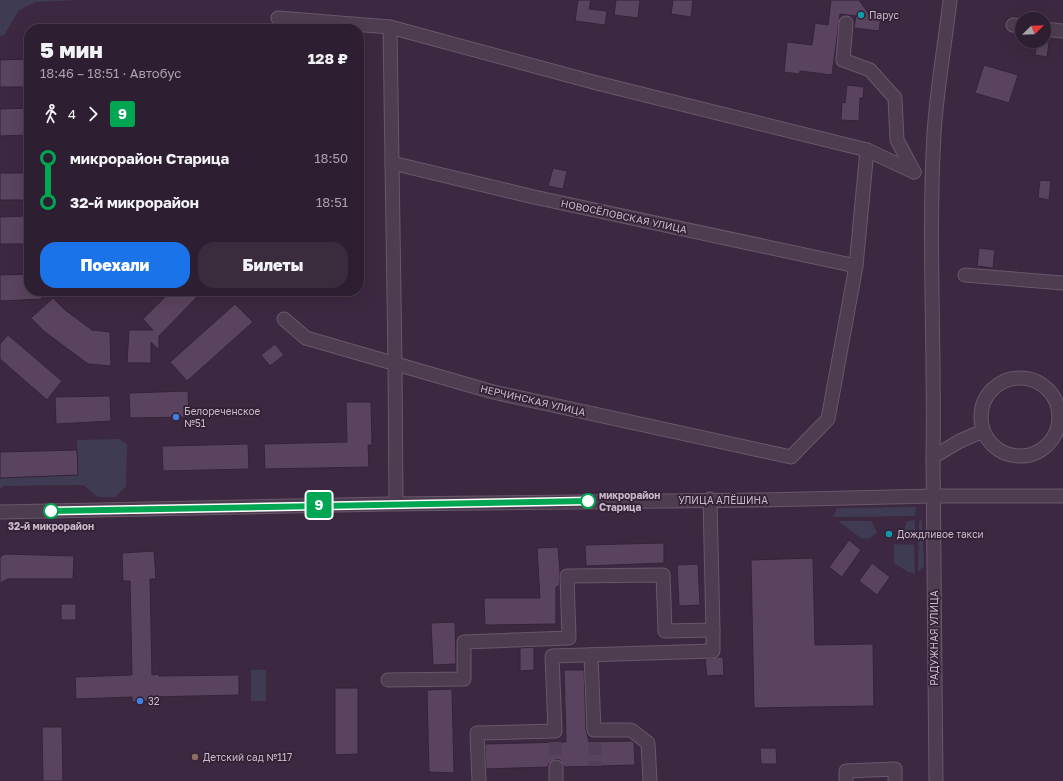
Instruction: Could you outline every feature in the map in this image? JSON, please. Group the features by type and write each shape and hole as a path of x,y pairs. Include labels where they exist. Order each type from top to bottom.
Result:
{"street":[{"name":"РАДУЖНАЯ УЛИЦА","path":"936,781 933,496 934,145 950,0"},
{"path":"278,18 353,24"},
{"path":"364,25 390,27 597,83 867,150 914,172 897,140 894,98 870,70 844,60 846,23"},
{"path":"390,27 396,362 396,504"},
{"path":"1051,30 1063,31"},
{"path":"856,266 867,150"},
{"name":"НОВОСЁЛОВСКАЯ УЛИЦА","path":"392,164 856,266"},
{"name":"НЕРЧИНСКАЯ УЛИЦА","path":"284,319 306,338 396,362 493,392 791,457 828,419 856,266"},
{"path":"965,275 1063,283"},
{"path":"1018,378 1036,381 1050,392 1056,403 1059,416 1056,430 1050,442 1040,450 1033,453 1027,455 1013,455 1000,451 990,442 983,430 980,418 982,406 987,395 995,386 1006,380 1018,378"},
{"path":"933,457 960,441 983,430"},
{"name":"УЛИЦА АЛЁШИНА","path":"1,513 396,504 710,499 757,500 933,496 1063,496"},
{"path":"479,781 477,734 555,737 552,656 713,651 710,499"},
{"path":"388,680 464,679 464,642 569,638 567,576 663,575 665,631 713,630"},
{"path":"591,655 594,736 631,730 648,743 650,781"},
{"path":"556,767 556,781"},
{"path":"846,781 846,771 894,769 894,781"}],"shaded area":[{"path":"0,0 79,0 36,2 19,10 4,35 0,36"},
{"path":"119,439 127,444 126,486 116,497 98,497 83,485 4,486 0,489 0,478 78,475 77,440"},
{"path":"916,507 915,516 833,517 837,508"},
{"path":"915,520 915,539 906,539 903,533 907,521"},
{"path":"922,520 924,566 918,572 919,521"},
{"path":"838,521 871,521 877,532 870,538 862,539"},
{"path":"894,544 914,545 915,574 908,572 894,563"},
{"path":"251,670 266,670 266,701 251,701"}],"building":[{"path":"578,0 591,0 589,9 607,11 605,25 575,21"},
{"path":"616,0 640,0 638,18 614,15"},
{"path":"673,0 693,0 691,17 671,14"},
{"path":"831,0 859,0 869,14 881,16 879,31 854,28 856,16 840,14 832,75 800,71 799,74 784,72 787,42 812,45 815,23 828,25"},
{"path":"1036,48 1048,48 1047,57 1035,55"},
{"path":"24,59 24,87 0,87 0,60"},
{"path":"984,65 1018,75 1009,103 975,93"},
{"path":"847,85 864,87 863,98 860,98 859,121 841,120 842,102 845,103"},
{"path":"24,108 24,135 0,136 0,109"},
{"path":"553,168 567,171 563,189 548,186"},
{"path":"0,173 24,173 24,200 0,200"},
{"path":"1040,180 1051,181 1049,200 1038,198"},
{"path":"24,216 24,244 0,244 0,217"},
{"path":"979,248 995,250 993,268 977,266"},
{"path":"24,274 24,296 42,296 42,299 0,301 0,275"},
{"path":"166,296 198,296 159,336 159,350 151,342 151,363 127,363 129,330 153,330 143,319"},
{"path":"53,298 65,310 92,330 110,332 111,366 88,364 45,332 31,318"},
{"path":"235,304 253,322 187,381 170,362"},
{"path":"8,335 62,381 47,400 0,359 0,344"},
{"path":"275,344 284,355 270,366 261,355"},
{"path":"188,391 189,417 130,418 129,393"},
{"path":"110,396 111,421 56,424 55,397"},
{"path":"346,402 371,402 372,445 368,445 369,467 265,469 264,444 347,442"},
{"path":"248,444 249,469 163,471 162,446"},
{"path":"77,450 78,475 0,478 0,452"},
{"path":"849,540 861,550 842,577 829,567"},
{"path":"664,543 664,563 586,566 585,545"},
{"path":"558,547 560,572 559,586 556,587 556,624 485,625 484,598 540,598 537,548"},
{"path":"154,551 156,579 150,579 152,675 239,675 239,695 149,697 149,701 132,702 132,697 76,699 75,677 132,675 130,581 123,581 122,553"},
{"path":"5,554 74,556 73,579 8,579 0,583 0,557"},
{"path":"813,558 815,645 873,644 874,706 754,708 751,560"},
{"path":"872,563 890,577 877,595 859,581"},
{"path":"698,564 700,605 679,606 677,565"},
{"path":"61,604 76,604 76,620 61,620"},
{"path":"455,622 456,664 433,665 431,623"},
{"path":"534,647 534,670 520,671 520,648"},
{"path":"723,657 724,675 707,676 705,659"},
{"path":"564,670 584,670 586,730 589,742 632,741 634,743 635,765 564,767 560,760 556,759 549,763 548,767 486,769 485,744 566,742"},
{"path":"335,688 358,688 358,754 335,755"},
{"path":"452,689 454,773 429,772 427,690"},
{"path":"42,727 62,727 63,781 43,781"},
{"path":"760,748 776,748 777,764 761,764"}],"tunnel":[{"path":"555,742 556,767"},
{"path":"595,742 595,766"}],"bus line":[{"name":"9","path":"51,511 588,501"}],"place":[{"name":"Парус","path":"861,15"},
{"name":"Белореченское №51","path":"176,417"},
{"name":"микрорайон Старица","path":"588,501"},
{"name":"32-й микрорайон","path":"51,511"},
{"name":"Дождливое такси","path":"889,534"},
{"name":"32","path":"140,701"},
{"name":"Детский сад №117","path":"195,757"}]}
